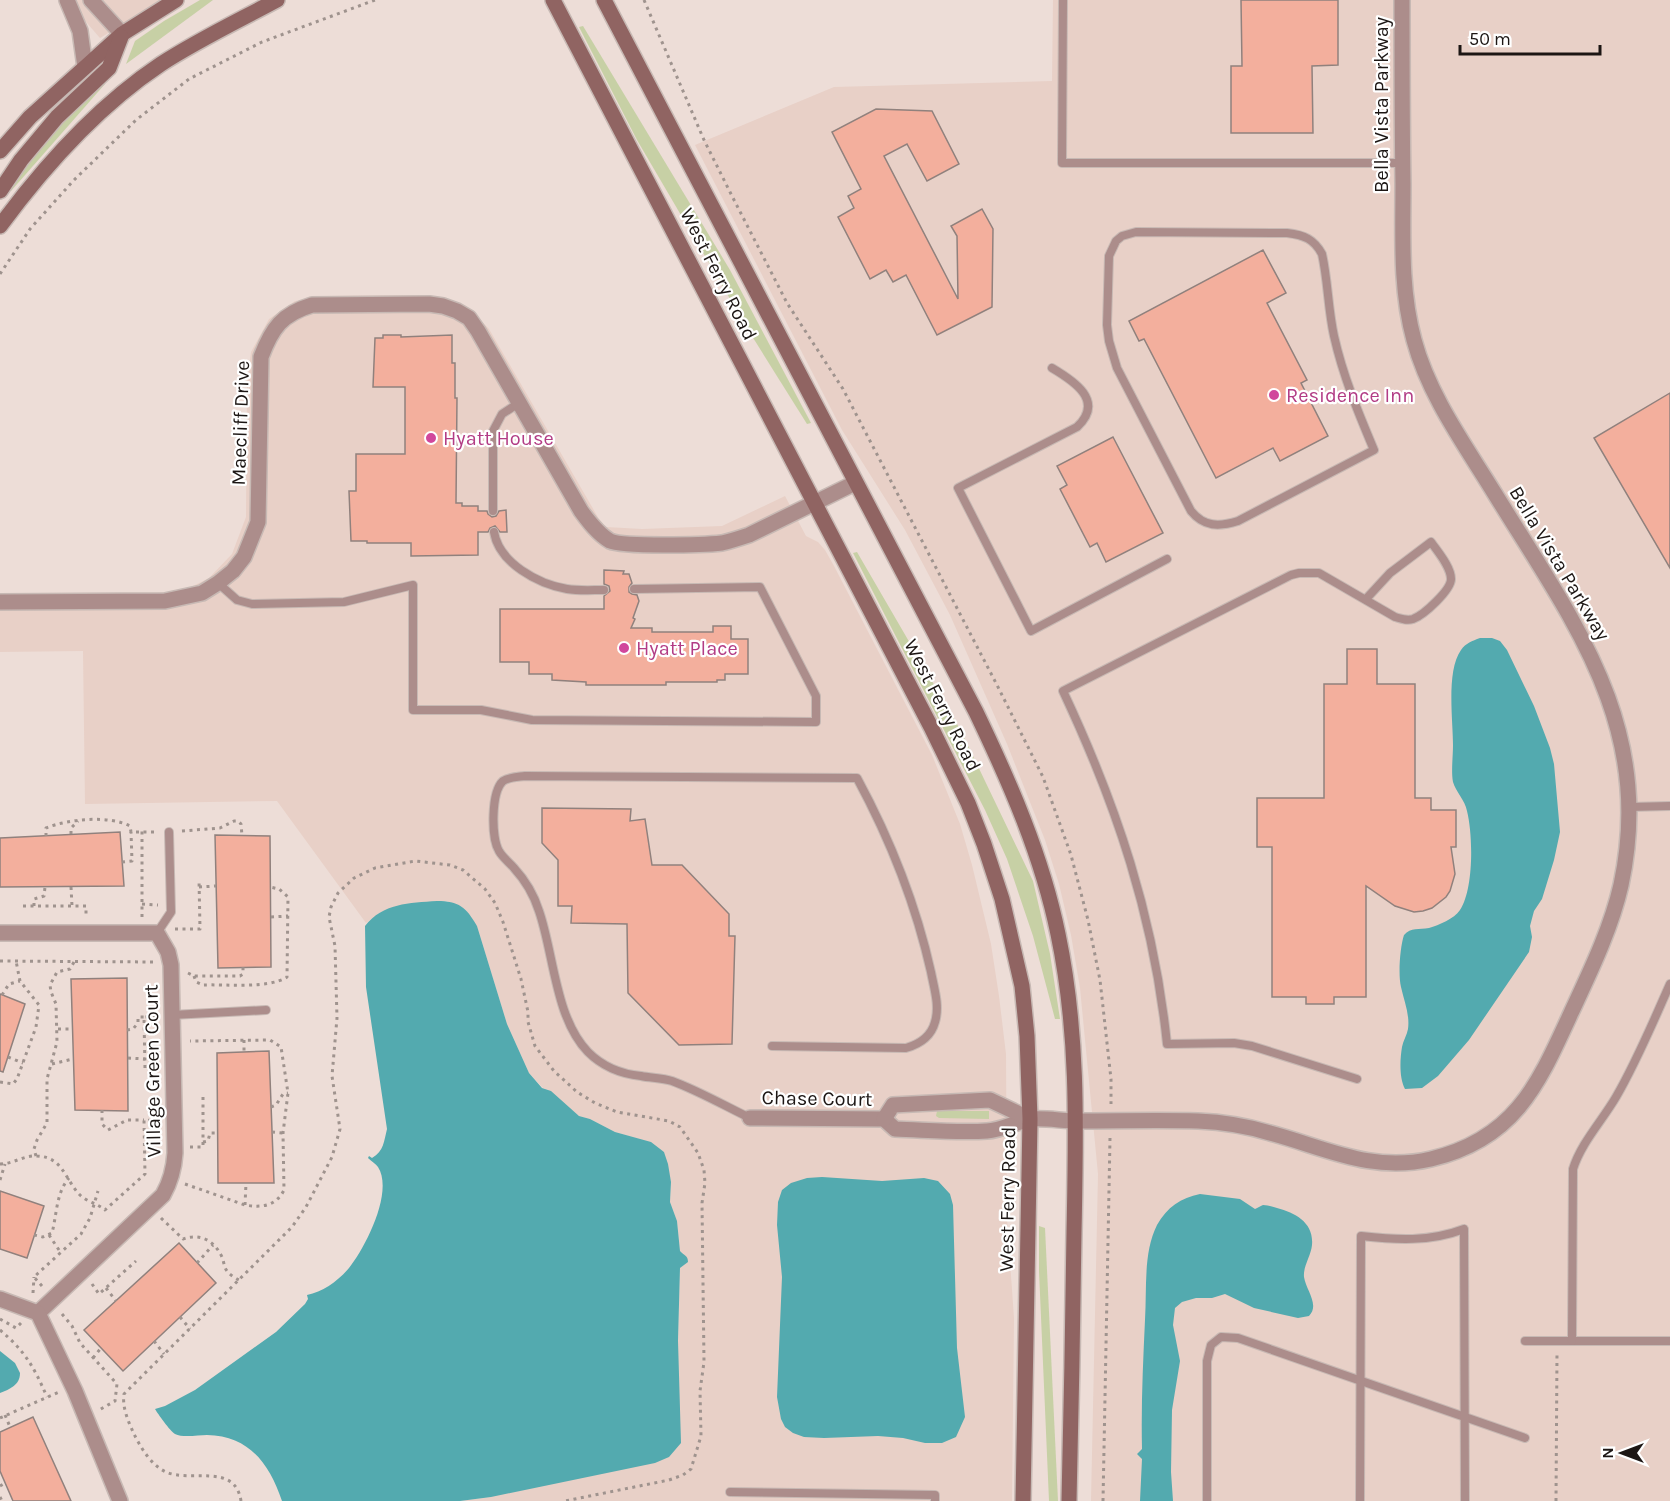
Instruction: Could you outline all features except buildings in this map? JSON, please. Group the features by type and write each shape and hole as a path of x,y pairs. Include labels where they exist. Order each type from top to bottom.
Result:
{"main road":[{"path":"0,151 30,117 122,34 176,0"},
{"path":"0,226 46,168 83,129 122,94 160,65 193,45 278,0"},
{"name":"West Ferry Road","path":"553,0 945,753 968,803 1002,899 1022,986 1027,1036 1030,1119 1023,1501"},
{"name":"West Ferry Road","path":"604,0 976,712 1005,773 1025,824 1058,932 1067,984 1075,1058 1077,1121 1069,1501"},
{"path":"0,191 21,160 57,117 109,68 122,34"}],"street":[{"path":"67,0 80,31 85,67"},
{"path":"91,0 122,34"},
{"name":"Bella Vista Parkway","path":"1077,1121 1200,1121 1236,1125 1274,1133 1352,1159 1396,1164 1427,1160 1469,1146 1504,1124 1516,1112 1540,1075 1566,1024 1612,917 1626,858 1629,807 1621,737 1604,684 1582,636 1435,394 1414,341 1404,280 1402,0"},
{"name":"Maecliff Drive","path":"0,602 165,601 201,593 233,571 244,557 258,522 261,357 268,339 284,317 297,310 327,304 429,304 457,311 469,318 581,511 601,535 612,542 628,545 719,543 734,540 855,483"},
{"path":"0,933 157,933"},
{"name":"Village Green Court","path":"38,1313 163,1195 174,1171 175,1153 167,1015 171,965 168,952 157,933"},
{"name":"Chase Court","path":"884,1119 893,1105 990,1100 1030,1119"},
{"name":"Chase Court","path":"750,1118 884,1119 895,1129 992,1131 1030,1119 1077,1121"},
{"path":"0,1299 38,1313 75,1391 120,1501"}],"lane":[{"path":"1064,0 1062,163 1403,163"},
{"path":"1136,232 1287,233 1309,238 1322,254 1334,335 1341,362 1354,402 1374,450 1238,521 1217,526 1203,522 1196,517 1112,355 1107,325 1109,256 1116,241 1122,236 1136,232"},
{"path":"1052,368 1076,383 1084,394 1087,410 1082,422 1077,427 958,488 1031,631 1167,559"},
{"path":"493,511 493,431 502,414 519,403"},
{"path":"494,532 496,542 509,558 521,569 540,580 567,589 604,590"},
{"path":"1357,1079 1252,1046 1234,1043 1167,1044 1156,969 1131,861 1097,766 1063,691 1291,575 1320,573 1403,620 1415,618 1448,590 1451,580 1450,573 1431,542 1389,573 1366,599"},
{"path":"218,583 237,600 252,604 344,602 413,585 413,710 481,710 532,720 816,722 816,696 760,586 634,589"},
{"path":"750,1118 673,1082 616,1070 596,1058 581,1043 563,1005 546,936 534,899 520,874 503,857 496,844 493,827 496,797 502,783 525,776 857,778 887,839 917,920 935,992 937,1012 935,1022 932,1030 922,1042 906,1048 772,1046"},
{"path":"1629,807 1670,806"},
{"path":"157,933 171,912 170,832"},
{"path":"1572,1341 1573,1169 1580,1152 1606,1115 1625,1081 1670,984"},
{"path":"167,1015 266,1010"},
{"path":"1360,1501 1361,1236 1412,1239 1464,1229 1465,1501"},
{"path":"1207,1501 1207,1361 1211,1345 1221,1337 1238,1338 1525,1438"},
{"path":"1525,1341 1670,1341"},
{"path":"730,1492 935,1495 935,1501"}],"path":[{"path":"0,274 30,229 74,180 136,120 189,79 262,42 375,0"},
{"path":"644,0 704,140 787,303 843,389 899,496"},
{"path":"46,836 46,828 69,820 122,822 130,826 132,861 122,862"},
{"path":"71,834 71,828 78,820"},
{"path":"130,832 220,828 234,820 241,824 242,836"},
{"path":"142,831 142,922"},
{"path":"241,1501 240,1493 235,1485 227,1480 212,1475 177,1475 166,1472 153,1462 141,1449 132,1431 125,1411 124,1396 131,1385 292,1227 311,1197 332,1157 340,1129 332,1076 337,1018 335,946 329,917 331,907 338,893 354,878 375,868 415,861 450,865 463,870 485,889 495,903 521,979 530,1032 535,1046 554,1071 577,1092 595,1103 617,1112 669,1121 680,1127 698,1153 704,1170 702,1203 704,1362 700,1391 701,1436 691,1469 669,1480 565,1501"},
{"path":"175,929 200,929 199,879"},
{"path":"199,887 216,886"},
{"path":"34,906 34,899 44,896 45,887"},
{"path":"71,887 72,906"},
{"path":"194,976 196,982 203,985 270,983 287,977 288,897 279,889 270,887"},
{"path":"142,904 158,904"},
{"path":"23,906 86,906 86,923"},
{"path":"271,917 288,916"},
{"path":"0,961 160,962"},
{"path":"0,1082 13,1084 17,1079 36,1028 39,1005 20,981 16,961"},
{"path":"36,1156 34,1149 37,1140 47,1123 48,1079 58,1029 56,1004 50,985 57,972 70,969 74,962"},
{"path":"183,971 194,976 240,976 243,974 243,967"},
{"path":"2,995 9,984 20,981"},
{"path":"128,1030 133,1029 138,1023 138,1017 167,1015"},
{"path":"144,1017 145,1068"},
{"path":"58,1029 73,1029"},
{"path":"243,1040 244,1052"},
{"path":"183,1041 270,1040 281,1047 288,1093 283,1133 284,1190 273,1204 245,1205 183,1184"},
{"path":"8,1057 23,1063"},
{"path":"128,1058 145,1059"},
{"path":"52,1064 73,1059"},
{"path":"271,1107 276,1106 283,1094 288,1093"},
{"path":"185,1147 203,1147 203,1097"},
{"path":"102,1110 102,1124 108,1130 127,1120 163,1120"},
{"path":"0,1180 2,1164 36,1156 45,1157 58,1164 81,1196 105,1210 145,1174 144,1120"},
{"path":"272,1132 283,1133"},
{"path":"203,1142 208,1141 210,1133 218,1133"},
{"path":"1103,1501 1110,1160"},
{"path":"34,1235 43,1237 52,1233 63,1185 69,1178"},
{"path":"245,1205 246,1183"},
{"path":"32,1296 34,1277 81,1234 90,1218 98,1191"},
{"path":"158,1215 183,1239 199,1236 210,1240 223,1258 229,1273 239,1281"},
{"path":"49,1235 61,1252"},
{"path":"197,1263 213,1245"},
{"path":"88,1280 99,1294 136,1261"},
{"path":"34,1277 46,1290"},
{"path":"105,1288 116,1301"},
{"path":"59,1311 72,1326 81,1343 117,1384 115,1401 94,1412"},
{"path":"180,1317 190,1329"},
{"path":"0,1319 16,1328 22,1322"},
{"path":"0,1330 32,1363 48,1397"},
{"path":"154,1341 164,1354"},
{"path":"1556,1501 1557,1341"},
{"path":"93,1358 101,1348"},
{"path":"0,1418 61,1391"},
{"path":"116,1395 124,1396"},
{"path":"6,1415 10,1427"},
{"path":"0,1486 6,1484"},
{"path":"0,1497 2,1501"}],"shaded area":[{"path":"67,0 163,0 100,38"},
{"path":"1053,0 1670,0 1670,1501 1091,1501 1098,1174 1080,988 1059,884 1045,840 1007,744 950,615 905,530 842,430 695,145 834,87 1052,81"},
{"path":"429,295 471,310 489,329 599,519 606,527 642,529 722,526 785,496 806,536 818,542 825,550 932,755 960,824 972,865 991,944 1006,1054 1007,1219 1014,1318 1012,1501 460,1501 491,1497 678,1341 680,1268 685,1264 680,1251 677,1221 670,1202 671,1182 664,1152 639,1139 615,1132 579,1116 543,1088 529,1073 507,1024 477,926 465,909 447,901 437,901 381,912 366,923 277,801 85,804 83,651 0,652 0,594 142,594 183,591 209,578 232,554 246,517 247,383 251,352 269,319 295,301 328,296"}],"green space":[{"path":"200,0 213,0 126,64 135,41"},
{"path":"583,26 730,270 811,423 807,424 750,333 637,140 579,27"},
{"path":"104,82 105,84 11,191 10,189 60,122"},
{"path":"857,552 961,731 1033,881 1050,954 1060,1019 1055,1019 1033,936 1007,859 985,810 853,553"},
{"path":"937,1111 989,1111 989,1119 939,1118 936,1116"},
{"path":"1039,1226 1045,1228 1058,1501 1049,1501"}],"water":[{"path":"1480,638 1500,641 1507,650 1534,706 1554,764 1560,832 1542,899 1534,911 1530,926 1532,937 1529,952 1469,1040 1438,1076 1422,1088 1405,1089 1400,1063 1408,1029 1408,1018 1400,982 1401,946 1404,935 1412,930 1437,925 1454,916 1465,901 1468,889 1471,862 1469,821 1466,807 1452,778 1452,683 1456,659 1461,650 1467,644"},
{"path":"451,902 461,906 477,926 507,1024 529,1073 542,1088 551,1091 579,1116 615,1132 651,1142 664,1152 671,1182 670,1202 677,1221 680,1251 687,1257 688,1262 680,1268 678,1341 681,1443 669,1457 655,1463 491,1497 460,1501 282,1501 264,1464 246,1446 222,1437 175,1434 155,1409 195,1390 276,1332 305,1304 308,1299 307,1295 324,1289 345,1273 363,1247 376,1219 382,1191 382,1178 378,1167 368,1158 369,1156 372,1158 381,1149 387,1129 366,987 365,926 372,918 388,909 407,904"},
{"path":"807,1178 882,1181 924,1178 938,1181 950,1194 953,1205 957,1348 965,1417 956,1437 942,1443 925,1443 878,1436 804,1437 785,1427 781,1419 777,1397 782,1277 777,1225 778,1202 782,1190 791,1183"},
{"path":"1200,1194 1240,1199 1255,1209 1263,1205 1284,1210 1297,1216 1307,1225 1312,1237 1312,1245 1304,1277 1313,1307 1309,1316 1298,1318 1254,1308 1225,1294 1212,1298 1196,1298 1182,1302 1175,1308 1173,1325 1180,1361 1172,1410 1173,1501 1140,1501 1142,1459 1137,1454 1142,1449 1146,1284 1150,1247 1157,1225 1165,1213 1181,1201"},
{"path":"0,1351 15,1363 20,1377 11,1388 0,1393"}],"place":[{"name":"Residence Inn","path":"1274,395"},
{"name":"Hyatt House","path":"431,438"},
{"name":"Hyatt Place","path":"624,648"}]}
